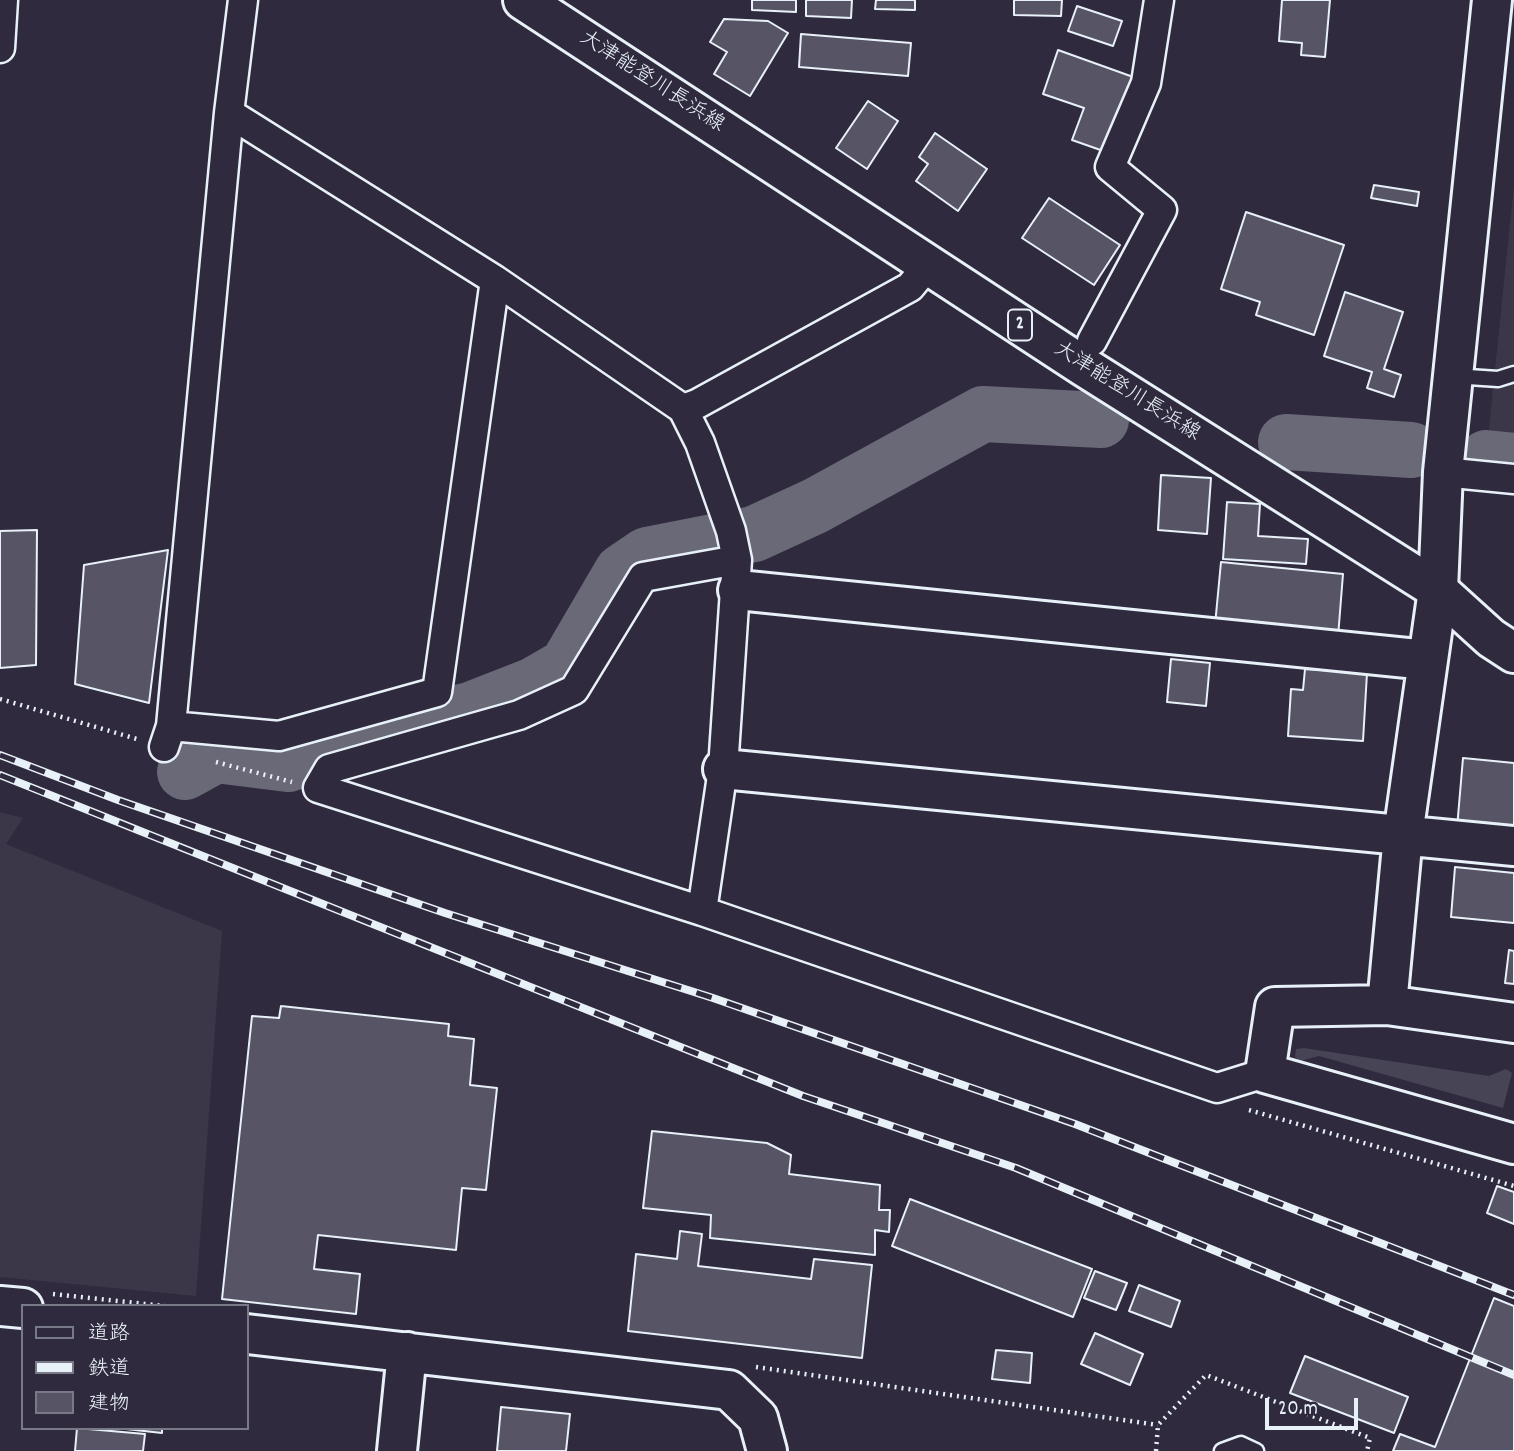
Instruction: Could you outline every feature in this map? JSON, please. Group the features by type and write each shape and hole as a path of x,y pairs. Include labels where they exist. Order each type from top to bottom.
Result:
{"street":[{"path":"0,48 3,0"},
{"path":"243,0 229,113 167,736 279,736 437,692 495,280"},
{"name":"大津能登川長浜線","path":"523,0 1083,366 1438,590 1491,638 1514,653"},
{"path":"1093,341 1162,210 1110,167 1146,83 1159,0"},
{"path":"1388,1004 1403,835 1438,590 1443,472 1492,0"},
{"path":"229,113 495,280 683,409 700,443 736,559 723,769 702,911"},
{"path":"683,409 697,404 910,287 929,264"},
{"path":"1443,472 1514,479"},
{"path":"1427,660 736,559 643,577 574,690 519,715 329,769 318,788 702,911 1217,1088 1265,1073 1514,1144"},
{"path":"723,769 1514,846"},
{"path":"1265,1073 1275,1007 1388,1004 1514,1023"},
{"path":"0,1306 32,1301"},
{"path":"248,1334 729,1390 758,1418 767,1451"},
{"path":"397,1451 407,1352"}],"lane":[{"path":"1452,376 1498,379 1514,374"},
{"path":"1222,1451 1241,1444 1256,1451"}],"path":[{"path":"0,699 167,736"},
{"path":"248,771 318,788"},
{"path":"1241,1107 1514,1186"},
{"path":"32,1301 112,1304"},
{"path":"1156,1451 1158,1425 1206,1375 1370,1438 1367,1451"}],"shaded area":[{"path":"1514,184 1514,451 1487,448"},
{"path":"0,812 23,818 6,844 222,931 196,1296 0,1277"},
{"path":"1296,1049 1489,1076 1506,1069 1512,1073 1503,1108 1319,1056 1300,1061 1295,1057"}],"building":[{"path":"752,0 796,0 796,12 752,10"},
{"path":"806,0 852,0 851,18 806,16"},
{"path":"876,0 915,0 915,10 875,9"},
{"path":"1014,0 1062,0 1061,16 1014,15"},
{"path":"1282,0 1330,0 1325,57 1301,55 1302,43 1279,41"},
{"path":"1077,6 1122,21 1113,46 1068,31"},
{"path":"724,19 768,21 788,33 750,96 714,74 727,52 710,42"},
{"path":"801,34 911,43 908,76 799,67"},
{"path":"1058,50 1136,78 1109,153 1072,140 1084,108 1043,94"},
{"path":"868,101 898,121 867,169 836,148"},
{"path":"935,133 987,169 958,211 916,181 928,164 919,157"},
{"path":"1374,185 1419,192 1417,206 1371,198"},
{"path":"1049,198 1120,245 1094,285 1022,238"},
{"path":"1246,212 1344,245 1314,335 1256,315 1260,302 1221,289"},
{"path":"1345,292 1403,312 1384,369 1401,375 1394,397 1367,388 1372,372 1324,356"},
{"path":"1161,475 1211,478 1207,534 1158,530"},
{"path":"1227,502 1260,504 1258,536 1308,539 1306,564 1223,559"},
{"path":"37,530 36,665 0,668 0,531"},
{"path":"168,550 149,703 75,684 84,565"},
{"path":"1221,562 1343,574 1338,637 1215,625"},
{"path":"1171,659 1210,663 1206,706 1167,702"},
{"path":"1305,669 1367,673 1363,741 1288,736 1291,689 1303,690"},
{"path":"1463,758 1514,763 1514,834 1457,828"},
{"path":"1455,867 1514,873 1514,923 1451,917"},
{"path":"1509,950 1514,951 1514,984 1505,983"},
{"path":"281,1006 449,1024 448,1036 474,1039 470,1085 497,1088 486,1190 462,1188 456,1250 318,1235 314,1269 360,1274 356,1314 222,1299 252,1016 279,1018"},
{"path":"652,1131 767,1143 791,1155 789,1174 880,1185 879,1210 890,1210 889,1232 875,1230 875,1255 710,1238 711,1215 643,1208"},
{"path":"1497,1186 1514,1192 1514,1224 1487,1213"},
{"path":"910,1199 1092,1269 1073,1317 892,1246"},
{"path":"680,1231 702,1234 698,1266 811,1279 814,1259 872,1265 862,1358 628,1331 636,1254 677,1259"},
{"path":"1095,1271 1127,1283 1116,1310 1084,1298"},
{"path":"1139,1285 1180,1301 1171,1327 1129,1311"},
{"path":"1494,1298 1514,1306 1514,1451 1393,1451 1400,1434 1435,1447"},
{"path":"1095,1333 1143,1354 1130,1385 1081,1364"},
{"path":"996,1350 1032,1353 1030,1383 992,1379"},
{"path":"1305,1356 1408,1397 1394,1433 1290,1393"},
{"path":"501,1407 570,1414 566,1451 497,1451"},
{"path":"77,1430 145,1434 143,1451 75,1451"},
{"path":"135,1430 162,1430 162,1433"}],"waterway":[{"path":"185,772 216,755 288,764 299,755 369,734 470,710 534,685 567,666 622,572 647,555 754,534 815,506 983,414 1101,420"},
{"path":"1286,442 1411,450"},
{"path":"1486,458 1514,461"}],"railway":[{"path":"0,755 118,800 445,913 713,998 1075,1124 1514,1295"},
{"path":"0,775 803,1096 1016,1168 1514,1375"}]}
